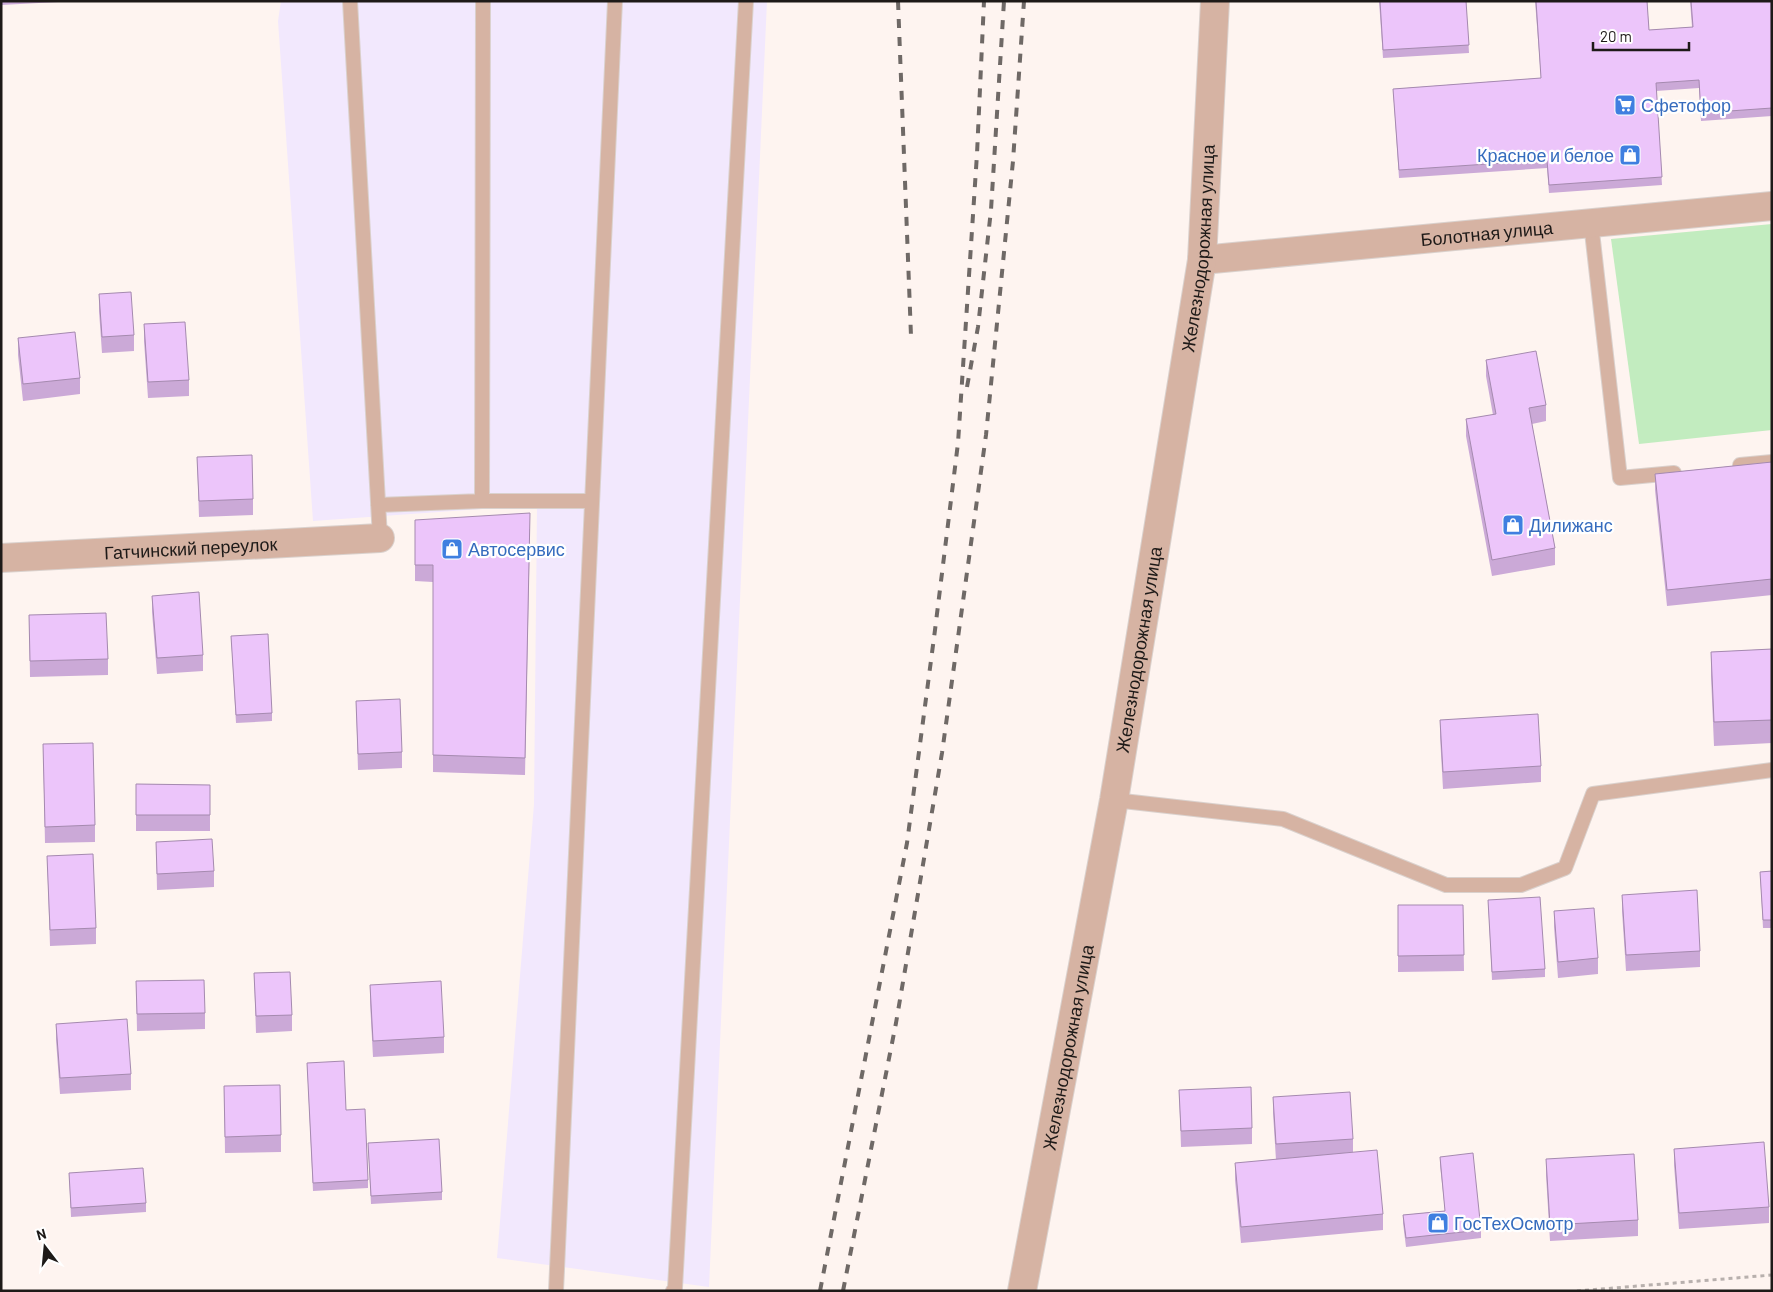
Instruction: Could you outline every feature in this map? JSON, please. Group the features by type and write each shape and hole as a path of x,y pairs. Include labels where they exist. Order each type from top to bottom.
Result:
{"street":[{"name":"Железнодорожная улица","path":"1022,1291 1114,800 1202,260 1215,1"},
{"name":"Болотная улица","path":"1202,260 1772,206"},
{"name":"Гатчинский переулок","path":"1,558 380,538"}],"lane":[{"path":"350,1 380,538"},
{"path":"482,501 483,1"},
{"path":"556,1291 615,1"},
{"path":"673,1291 676,1268 746,1"},
{"path":"1591,223 1620,478 1687,471"},
{"path":"1724,467 1772,462"},
{"path":"378,505 482,501 592,501"},
{"path":"1114,800 1283,819 1446,885 1521,885 1565,868 1593,794 1772,770"}],"path":[{"path":"1577,1291 1772,1275"}],"shaded area":[{"path":"281,1 767,1 709,1287 497,1258 534,804 537,505 313,521 278,21"}],"green space":[{"path":"1772,224 1772,430 1639,444 1611,239"}],"building":[{"path":"1380,1 1466,1 1469,45 1383,50"},
{"path":"1536,1 1647,1 1649,30 1693,27 1691,1 1771,1 1772,108 1701,113 1699,80 1656,83 1662,177 1549,185 1547,160 1399,170 1393,89 1541,78"},
{"path":"131,292 134,335 102,337 99,294"},
{"path":"185,322 189,380 148,382 144,324"},
{"path":"75,332 80,378 23,384 18,338"},
{"path":"1536,351 1546,405 1529,408 1555,548 1492,560 1466,419 1496,414 1486,360"},
{"path":"252,455 253,499 199,501 197,457"},
{"path":"1772,462 1772,579 1667,590 1655,474"},
{"path":"530,513 525,758 433,755 433,565 415,565 415,520"},
{"path":"199,592 203,655 157,658 152,596"},
{"path":"106,613 108,659 30,661 29,615"},
{"path":"268,634 272,713 236,715 231,636"},
{"path":"1772,649 1772,720 1714,722 1711,652"},
{"path":"400,699 402,752 358,754 356,701"},
{"path":"1538,714 1541,766 1443,772 1440,720"},
{"path":"93,743 95,825 45,827 43,744"},
{"path":"136,784 210,785 210,815 136,815"},
{"path":"212,839 214,871 157,874 156,842"},
{"path":"93,854 96,928 50,930 47,856"},
{"path":"1772,871 1772,920 1763,920 1760,872"},
{"path":"1697,890 1700,951 1626,955 1622,895"},
{"path":"1540,897 1545,969 1492,972 1488,900"},
{"path":"1398,905 1463,905 1464,955 1398,956"},
{"path":"1594,908 1598,958 1558,962 1554,911"},
{"path":"290,972 292,1015 256,1016 254,973"},
{"path":"204,980 205,1013 137,1014 136,981"},
{"path":"441,981 444,1037 373,1041 370,985"},
{"path":"127,1019 131,1074 60,1078 56,1024"},
{"path":"344,1061 346,1110 365,1109 368,1180 313,1183 307,1063"},
{"path":"280,1085 281,1135 225,1137 224,1086"},
{"path":"1251,1087 1252,1128 1181,1131 1179,1090"},
{"path":"1350,1092 1353,1139 1276,1144 1273,1097"},
{"path":"439,1139 442,1192 371,1196 368,1143"},
{"path":"1764,1142 1769,1207 1679,1213 1674,1149"},
{"path":"1377,1150 1383,1214 1241,1227 1235,1163"},
{"path":"1473,1153 1481,1230 1406,1238 1403,1215 1445,1211 1440,1157"},
{"path":"1634,1154 1638,1220 1550,1225 1546,1159"},
{"path":"143,1168 146,1203 71,1208 69,1173"}],"railway":[{"path":"898,1 911,336"},
{"path":"820,1291 907,843 935,630 958,443 977,154 984,1"},
{"path":"967,387 978,327 991,210 1004,1"},
{"path":"843,1291 896,1023 942,753 986,435 1013,161 1024,1"}],"place":[{"name":"Сфетофор","path":"1625,105"},
{"name":"Красное и белое","path":"1630,155"},
{"name":"Дилижанс","path":"1513,525"},
{"name":"Автосервис","path":"452,549"},
{"name":"ГосТехОсмотр","path":"1438,1223"}]}
